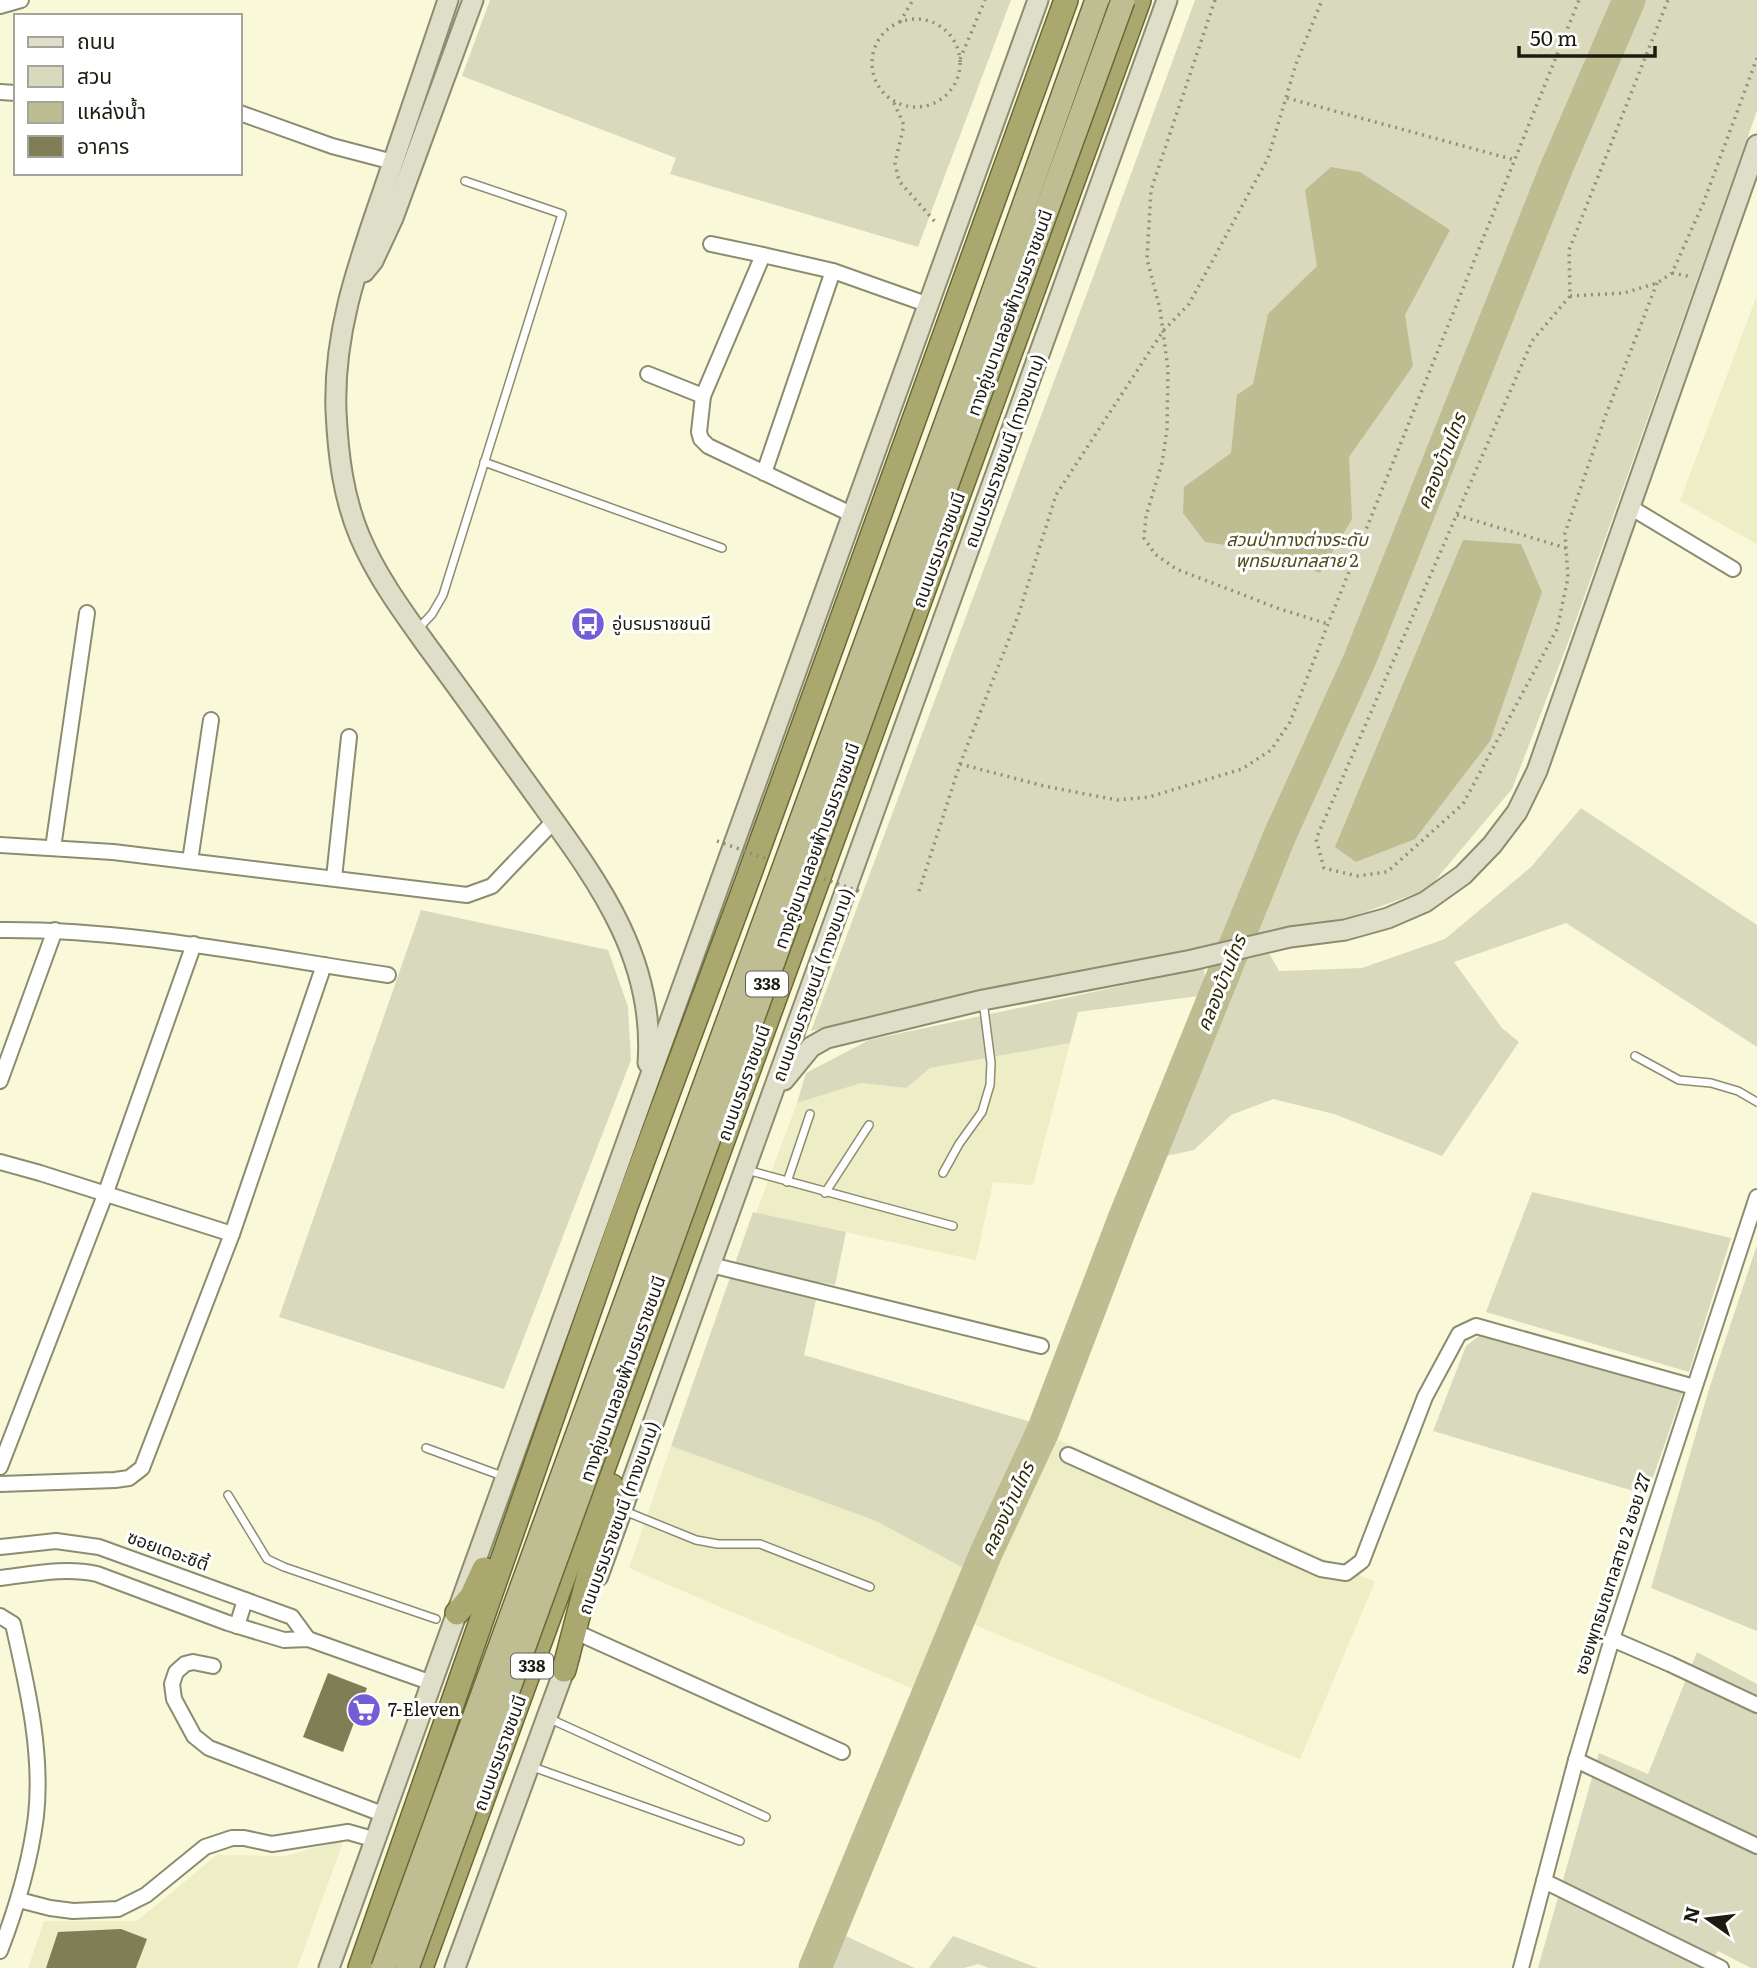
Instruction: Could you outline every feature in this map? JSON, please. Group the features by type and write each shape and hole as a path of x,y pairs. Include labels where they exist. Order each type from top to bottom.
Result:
{"highway":[{"path":"360,1968 572,1359 1066,0"},
{"name":"ถนนบรมราชชนนี","path":"421,1968 1139,0"},
{"path":"446,1616 471,1597 515,1499 551,1395 572,1359"},
{"path":"564,1670 642,1364"}],"main road":[{"path":"448,0 350,290 338,367 336,409 343,484 360,538 375,568 416,630 554,821 608,900 625,933 636,962 649,1017 647,1086"},
{"path":"350,290 373,261 393,218 473,0"},
{"path":"329,1968 432,1683 446,1616 506,1477 1038,0"},
{"name":"ทางคู่ขนานลอยฟ้าบรมราชชนนี","path":"383,1968 962,379 1097,0"},
{"name":"ทางคู่ขนานลอยฟ้าบรมราชชนนี","path":"407,1968 1123,0"},
{"name":"ถนนบรมราชชนนี (ทางขนาน)","path":"455,1968 775,1090 1167,0"},
{"path":"775,1090 811,1047 827,1038 983,1000 1192,960 1290,937 1345,930 1388,918 1425,902 1464,874 1492,845 1517,812 1538,771 1757,145"}],"street":[{"path":"0,6 21,0"},
{"path":"242,114 332,146 393,162"},
{"path":"711,244 833,271 929,305"},
{"path":"763,255 703,396 699,432 701,439 723,455 851,514"},
{"path":"764,473 833,271"},
{"path":"648,374 703,396"},
{"path":"1630,508 1734,569"},
{"path":"53,848 87,613"},
{"path":"190,861 211,720"},
{"path":"334,878 349,737"},
{"path":"0,845 113,852 467,895 492,886 554,821"},
{"path":"0,930 102,933 194,944 388,975"},
{"path":"0,1081 55,930"},
{"path":"0,1467 105,1195 194,944"},
{"path":"0,1484 115,1480 129,1478 142,1468 232,1234 324,965"},
{"path":"0,1162 40,1172 232,1234"},
{"name":"ซอยพุทธมณฑลสาย 2 ซอย 27","path":"1521,1968 1576,1760 1612,1639 1757,1197"},
{"path":"711,1265 1041,1346"},
{"path":"1068,1455 1321,1569 1346,1573 1362,1561 1425,1396 1459,1334 1476,1326 1694,1387"},
{"name":"ซอยเดอะซิตี้","path":"0,1547 56,1541 99,1547 292,1617 308,1639"},
{"name":"ซอยเดอะซิตี้","path":"0,1578 55,1571 97,1574 237,1626 284,1640 308,1639 432,1683"},
{"path":"237,1626 245,1600"},
{"path":"0,1616 13,1624 29,1693 36,1764 36,1814 19,1900 0,1951"},
{"path":"578,1633 842,1752"},
{"path":"1612,1639 1757,1705"},
{"path":"213,1666 192,1662 185,1664 176,1672 172,1684 174,1699 194,1736 209,1748 385,1815"},
{"path":"1576,1760 1757,1846"},
{"path":"19,1900 73,1911 118,1909 146,1895 205,1847 232,1839 244,1838 272,1844 348,1832 376,1840"},
{"path":"1544,1881 1721,1968"}],"lane":[{"path":"416,630 432,614 443,595 562,214 465,181"},
{"path":"484,462 722,548"},
{"path":"943,1173 959,1144 982,1112 989,1085 991,1063 983,1000"},
{"path":"1635,1056 1679,1080 1711,1083 1738,1091 1757,1102"},
{"path":"787,1182 810,1114"},
{"path":"825,1193 869,1125"},
{"path":"746,1170 953,1226"},
{"path":"426,1448 506,1477"},
{"path":"228,1495 267,1559 446,1616"},
{"path":"622,1509 696,1540 718,1544 760,1544 870,1587"},
{"path":"547,1718 766,1817"},
{"path":"529,1765 740,1841"}],"path":[{"path":"899,23 913,0"},
{"path":"960,61 953,39 943,28 921,20 899,23 888,30 879,40 873,67 883,92 894,101 906,106 921,107 936,103 948,94 956,82 960,61 985,0"},
{"path":"1215,0 1151,190 1147,259 1163,331 1168,369 1167,430 1162,463 1146,516 1144,538 1155,554 1176,569 1280,609 1328,624"},
{"path":"919,891 960,764 1017,616 1056,495 1163,331 1189,304 1268,158 1296,64 1322,0"},
{"path":"960,764 1044,786 1117,800 1149,797 1242,769 1271,750 1290,722 1579,0"},
{"path":"1657,283 1605,417 1565,533 1568,578 1557,629 1462,804 1387,872 1357,876 1324,868 1316,839 1532,341 1570,296 1569,250 1668,0"},
{"path":"1570,296 1623,293 1657,283 1672,273 1703,204 1757,58"},
{"path":"1287,99 1515,160"},
{"path":"894,101 904,125 895,163 899,181 942,229"},
{"path":"1457,515 1566,548"}],"shaded area":[{"path":"1757,295 1757,544 1680,501"},
{"path":"1070,1043 1033,1185 993,1182 976,1260 756,1213 797,1103 861,1083 906,1088 929,1068"},
{"path":"1057,1439 1375,1582 1300,1759 968,1622"},
{"path":"671,1446 876,1521 967,1570 918,1691 629,1568"},
{"path":"344,1840 297,1968 28,1968 44,1921 137,1921 217,1855 285,1856"}],"green space":[{"path":"490,0 1011,0 918,247 670,174 676,158 462,76"},
{"name":"สวนป่าทางต่างระดับ พุทธมณฑลสาย 2","path":"1195,0 1757,0 1757,111 1569,640 1512,789 1428,889 1338,922 811,1031 1090,285"},
{"path":"1581,808 1757,925 1757,1047 1566,923 1454,962 1502,1028 1519,1042 1442,1156 1334,1114 1273,1099 1231,1115 1194,1150 1162,1157 1240,961 1269,953 1279,971 1362,968 1445,939 1531,867"},
{"path":"421,910 608,950 628,1007 631,1060 504,1389 279,1317"},
{"path":"1204,968 1206,995 1078,1012 1070,1043 930,1068 906,1088 861,1083 797,1103 806,1073 869,1040"},
{"path":"1532,1192 1731,1238 1689,1372 1486,1312"},
{"path":"753,1212 846,1232 835,1285 820,1282 804,1355 1031,1422 967,1570 876,1521 671,1446"},
{"path":"1757,1245 1757,1631 1651,1588 1709,1389"},
{"path":"1480,1335 1683,1391 1647,1495 1433,1431 1466,1346"},
{"path":"1697,1652 1757,1684 1757,1968 1751,1968 1718,1951 1709,1968 1538,1968 1599,1753 1648,1774"},
{"path":"839,1933 915,1968 826,1968"},
{"path":"953,1936 1038,1968 989,1968 978,1964 964,1968 929,1968"}],"water":[{"path":"1331,167 1360,172 1450,230 1405,315 1413,366 1349,457 1352,519 1320,573 1269,551 1205,542 1183,513 1184,487 1231,453 1237,395 1253,384 1268,314 1317,266 1305,190"},
{"path":"1463,540 1521,544 1542,592 1490,741 1415,839 1356,862 1335,847"}],"building":[{"path":"328,1673 367,1688 343,1752 303,1737"},
{"path":"121,1929 147,1939 136,1968 46,1968 58,1932"}],"waterway":[{"name":"คลองบ้านไทร","path":"815,1968 986,1553 1043,1431 1124,1219 1280,835 1360,659 1556,169 1629,0"}],"place":[{"name":"อู่บรมราชชนนี","path":"588,624"},
{"name":"7-Eleven","path":"364,1710"}]}
